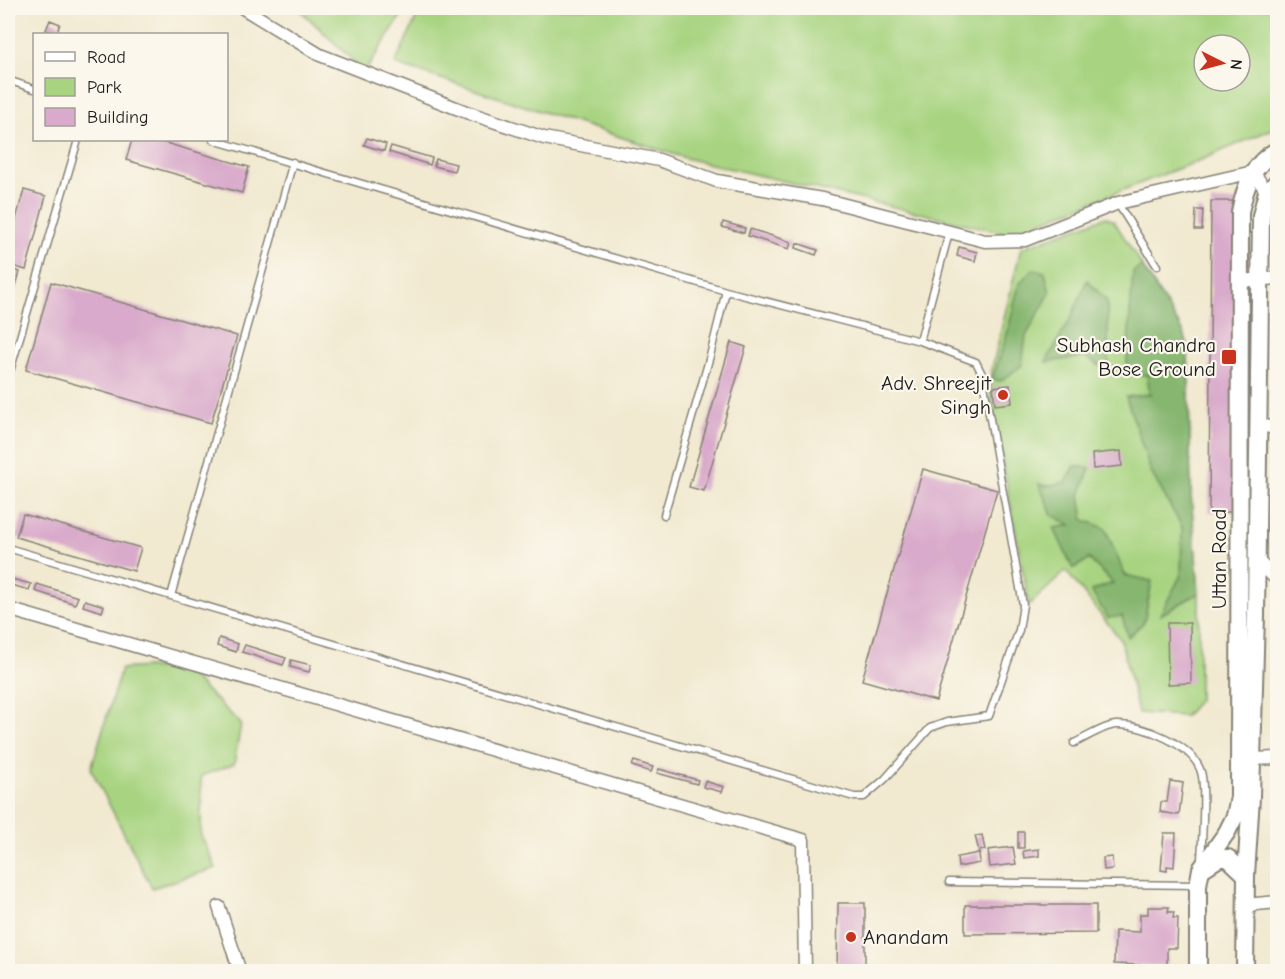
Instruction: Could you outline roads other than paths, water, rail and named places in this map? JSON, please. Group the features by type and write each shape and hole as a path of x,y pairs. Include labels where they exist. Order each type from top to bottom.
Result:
{"main road":[{"name":"Uttan Road","path":"1200,877 1231,824 1239,796 1240,212 1253,172 1269,154 1278,150"},
{"name":"Uttan Road","path":"1245,972 1245,905 1252,759 1261,216 1273,187"},
{"path":"1198,972 1200,877 1219,858 1228,858 1246,875"}],"street":[{"path":"243,8 320,55 469,113 544,138 659,160 717,181 822,198 985,242 1012,243 1025,240 1118,203 1253,172 1273,187"},
{"path":"1240,281 1278,278"},
{"path":"1257,424 1278,429"},
{"path":"1256,559 1278,582"},
{"path":"8,609 804,840 805,972"},
{"path":"1252,759 1278,758"},
{"path":"1245,905 1278,902"},
{"path":"219,907 240,972"}],"lane":[{"path":"8,80 33,89"},
{"path":"8,378 78,141"},
{"path":"8,548 585,720 854,797 864,797 885,779 930,728 947,722 989,716 1023,617 1023,605 982,374 976,362 920,341 726,291 217,141"},
{"path":"171,596 293,162"},
{"path":"1118,203 1157,266"},
{"path":"920,341 949,233"},
{"path":"664,514 710,356 726,291"},
{"path":"949,882 1200,877 1202,773 1195,759 1182,747 1159,734 1115,725 1074,743"}],"place":[{"name":"Subhash Chandra Bose Ground","path":"1229,357"},
{"name":"Adv. Shreejit Singh","path":"1003,395"},
{"name":"Anandam","path":"851,937"}]}
